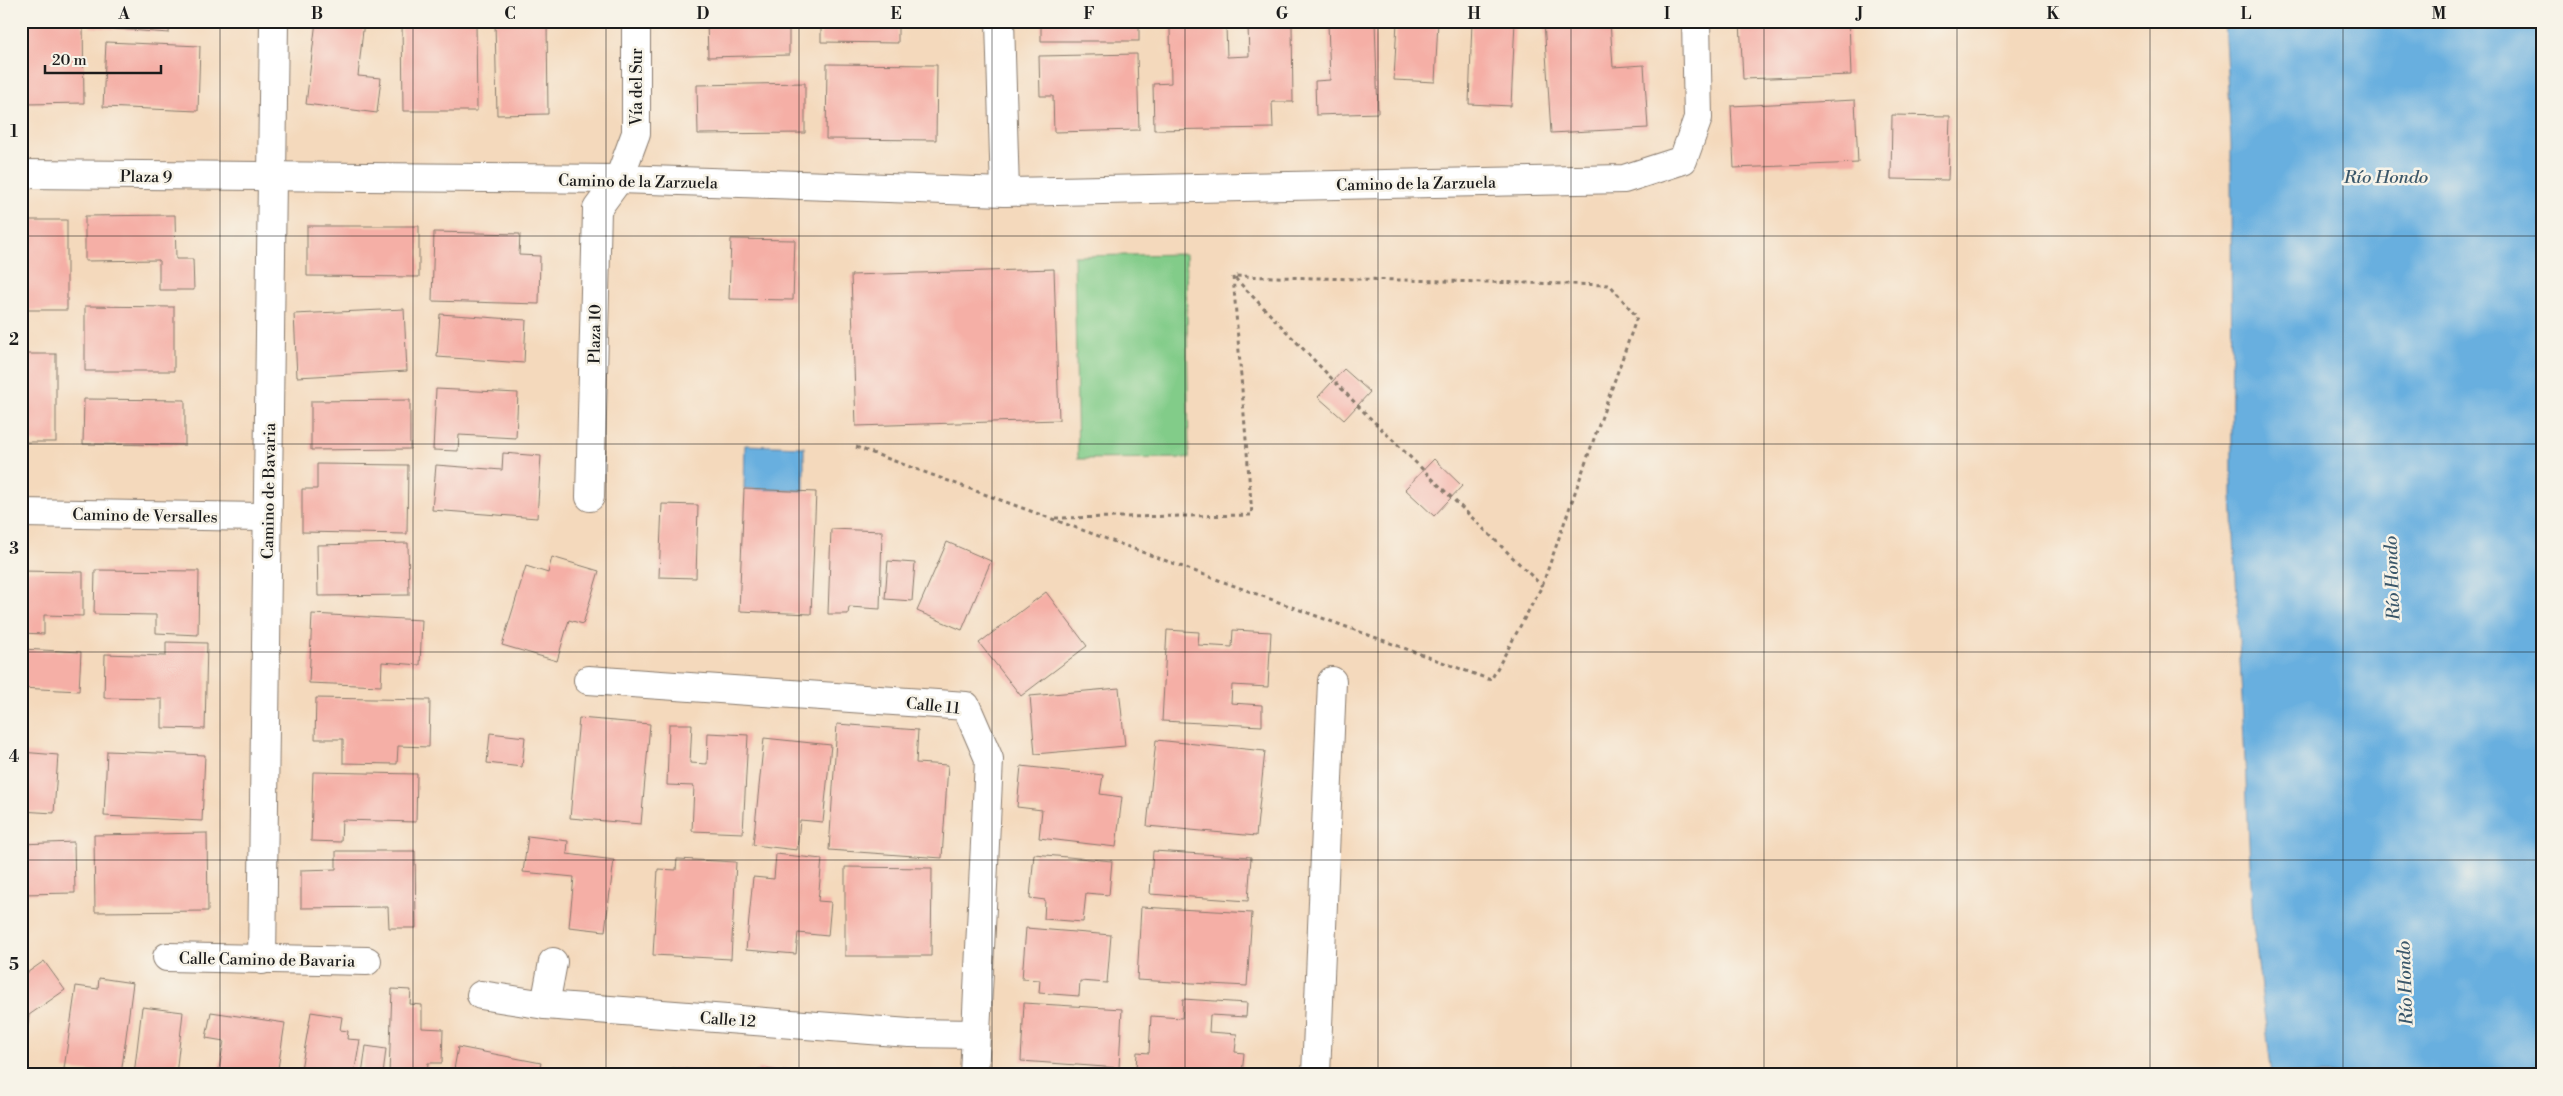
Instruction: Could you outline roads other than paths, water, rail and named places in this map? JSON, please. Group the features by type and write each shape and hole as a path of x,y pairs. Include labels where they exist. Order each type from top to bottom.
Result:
{"street":[{"name":"Camino de Bavaria","path":"262,960 270,178 274,21"},
{"name":"Vía del Sur","path":"620,179 636,133 636,21"},
{"path":"1000,21 1005,192"},
{"name":"Camino de la Zarzuela","path":"270,178 620,179 1005,192 1624,179 1683,160 1698,118 1696,21"},
{"name":"Plaza 9","path":"21,174 270,178"},
{"name":"Plaza 10","path":"590,497 597,209 620,179"},
{"name":"Camino de Versalles","path":"21,513 268,517"},
{"name":"Calle 11","path":"588,680 966,706 989,759 974,1075"},
{"path":"1316,1075 1332,681"},
{"name":"Calle Camino de Bavaria","path":"167,957 367,961"},
{"path":"545,1005 553,962"},
{"name":"Calle 12","path":"481,995 545,1005 909,1033 976,1034"}],"water":[{"name":"Río Hondo","path":"2224,21 2542,21 2542,1075 2272,1075 2253,924 2232,495 2231,144"},
{"path":"745,445 804,447 804,491 744,489"}]}
